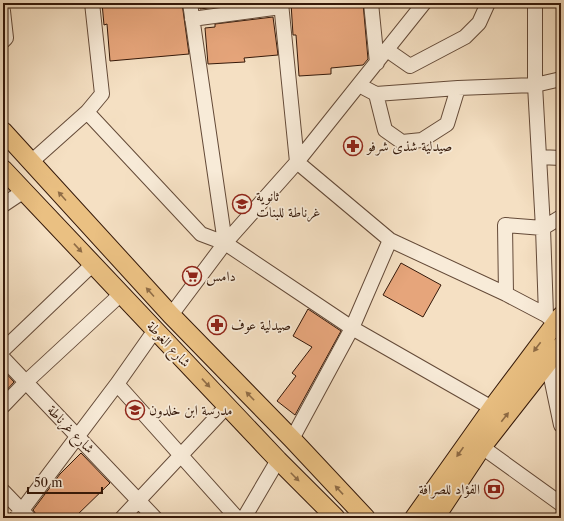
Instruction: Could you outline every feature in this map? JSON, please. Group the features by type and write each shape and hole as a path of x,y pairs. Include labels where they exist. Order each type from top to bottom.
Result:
{"main road":[{"path":"3,131 171,315 292,439 366,518"},
{"name":"شارع الغوطة","path":"3,169 278,460 336,518"},
{"path":"414,518 554,318"},
{"path":"435,518 482,447 561,346"}],"street":[{"path":"31,162 87,112 102,94 92,3"},
{"path":"190,3 225,243"},
{"path":"371,3 377,63"},
{"path":"171,315 225,243 297,162 424,3"},
{"path":"387,50 410,66 465,37 479,23 488,3"},
{"path":"535,3 535,84 539,158 544,228 554,318"},
{"path":"192,19 281,5 297,162 390,240 554,318"},
{"path":"3,11 6,38 3,42"},
{"path":"359,85 376,94 535,84 561,79"},
{"path":"376,94 385,130 402,142 422,140 447,124 458,88"},
{"path":"87,112 201,234 225,243 352,328 492,408"},
{"path":"539,158 561,158"},
{"path":"3,205 24,191"},
{"path":"506,294 505,225 544,228 561,217"},
{"path":"292,439 352,328 390,240"},
{"path":"3,350 93,264"},
{"path":"3,406 26,382 121,294"},
{"path":"3,491 22,516 155,330"},
{"name":"شارع غرناطة","path":"3,358 155,518"},
{"path":"548,363 561,425"},
{"path":"117,384 236,518"},
{"path":"122,518 227,406"},
{"path":"482,447 561,504"},
{"path":"244,518 278,460"}],"building":[{"path":"102,3 150,3 150,5 182,3 189,54 110,61 107,24 104,25"},
{"path":"199,3 247,3 200,9"},
{"path":"291,3 363,3 368,59 363,65 331,68 331,74 299,76 296,35 293,35"},
{"path":"273,17 278,55 244,58 245,62 208,64 205,28 215,27 215,24"},
{"path":"401,263 441,285 423,317 383,295"},
{"path":"308,309 341,331 295,415 277,401 296,376 292,373 312,347 293,336"},
{"path":"3,370 14,382 3,394"},
{"path":"81,453 110,483 74,518 39,518 33,510 60,474"}],"place":[{"name":"صيدلية شذى شرفو","path":"353,146"},
{"name":"ثانوية غرناطة للبنات","path":"242,204"},
{"name":"دامس","path":"192,276"},
{"name":"صيدلية عوف","path":"217,325"},
{"name":"مدرسة ابن خلدون","path":"135,410"},
{"name":"الفؤاد للصرافة","path":"494,489"}]}
